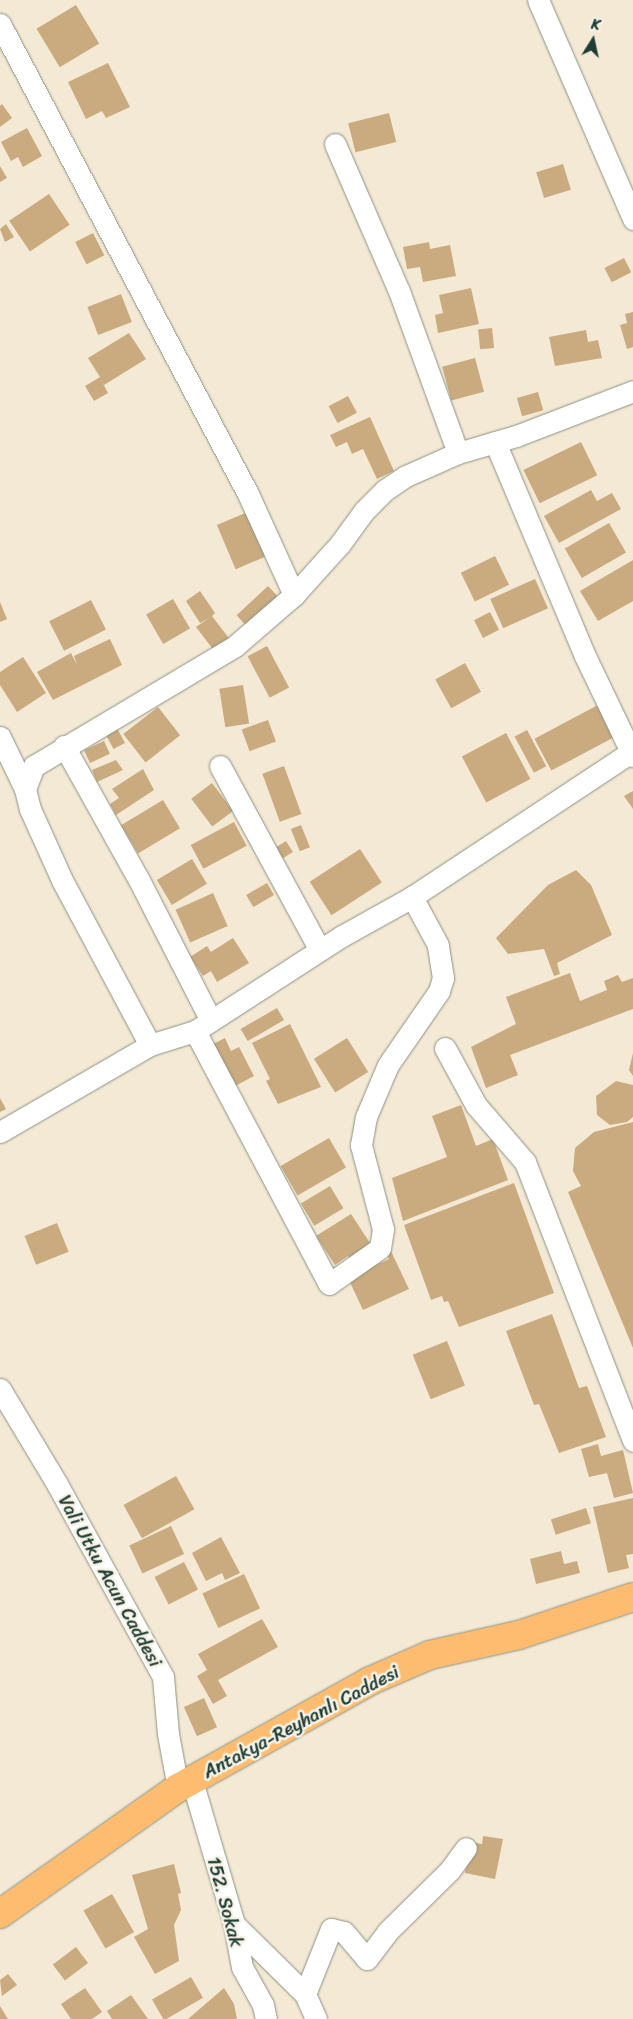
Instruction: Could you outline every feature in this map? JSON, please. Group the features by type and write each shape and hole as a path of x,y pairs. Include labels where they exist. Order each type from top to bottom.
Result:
{"main road":[{"name":"Antakya-Reyhanlı Caddesi","path":"0,1914 185,1784 370,1681 430,1655 519,1635 633,1597"}],"street":[{"path":"538,0 633,219"},
{"path":"0,24 248,494 294,595"},
{"path":"335,144 399,291 458,453"},
{"path":"26,789 34,766 64,746 235,646 294,595 340,544 364,511 385,490 406,476 458,453 495,442 633,391"},
{"path":"0,1132 150,1045 203,1026 320,950 412,897 632,753 585,656 495,442"},
{"path":"0,737 26,789 30,809 62,880 150,1045"},
{"path":"64,746 139,880 203,1026 329,1284 380,1248 383,1228 362,1146 366,1117 388,1065 439,991 443,978 438,945 412,897"},
{"path":"220,766 320,950"},
{"path":"445,1048 476,1105 524,1162 633,1441"},
{"name":"Vali Utku Acun Caddesi","path":"0,1389 57,1484 163,1677 168,1734 185,1784"},
{"name":"152. Sokak","path":"185,1784 234,1924 242,1967 263,2005 266,2019"},
{"path":"305,1994 331,1929 344,1932 367,1959 387,1932 450,1870 466,1848"},
{"path":"234,1924 305,1994 316,2019"}],"building":[{"path":"76,5 99,44 60,67 37,29"},
{"path":"108,63 130,107 106,118 102,111 86,119 68,82"},
{"path":"2,104 12,118 0,127 0,106"},
{"path":"389,113 396,142 356,152 348,123"},
{"path":"27,128 42,156 23,167 18,157 11,161 1,142"},
{"path":"563,164 571,190 544,198 536,172"},
{"path":"0,166 7,178 0,182"},
{"path":"49,194 70,225 30,252 9,221"},
{"path":"6,224 14,237 5,242 0,229"},
{"path":"93,233 104,255 87,264 75,242"},
{"path":"429,242 430,249 450,245 456,276 423,282 420,267 407,269 403,247"},
{"path":"624,258 631,272 612,282 604,268"},
{"path":"471,288 479,324 438,333 435,315 443,313 439,295"},
{"path":"121,294 132,322 98,335 87,307"},
{"path":"633,312 633,347 627,349 620,325 627,323 625,314"},
{"path":"492,328 494,348 480,349 478,329"},
{"path":"586,330 588,342 598,340 602,358 555,366 549,337"},
{"path":"129,333 146,359 104,385 101,380 108,393 94,401 85,386 100,377 88,358"},
{"path":"475,358 484,392 451,401 442,367"},
{"path":"538,392 543,410 522,416 517,398"},
{"path":"348,396 357,413 337,423 329,406"},
{"path":"370,417 394,471 377,479 363,449 352,454 347,442 336,447 330,435"},
{"path":"581,442 597,475 540,503 523,470"},
{"path":"591,490 597,501 612,493 621,509 559,543 544,516"},
{"path":"250,511 269,555 236,569 217,525"},
{"path":"609,523 626,552 582,578 565,548"},
{"path":"495,556 509,585 475,601 461,573"},
{"path":"633,560 633,601 598,621 580,591"},
{"path":"535,579 548,608 503,628 490,599"},
{"path":"268,586 282,601 251,631 237,615"},
{"path":"200,591 215,613 212,616 231,641 215,652 196,627 209,618 200,623 186,601"},
{"path":"173,599 190,628 163,644 146,614"},
{"path":"91,600 106,629 64,651 49,621"},
{"path":"0,602 7,619 0,622"},
{"path":"490,612 499,630 483,638 474,620"},
{"path":"110,639 122,665 53,700 37,672 71,653 77,665 74,656"},
{"path":"267,646 289,687 270,698 248,656"},
{"path":"23,657 46,693 17,712 0,685 0,672"},
{"path":"465,663 481,692 451,708 435,679"},
{"path":"243,685 249,724 225,727 219,689"},
{"path":"598,705 615,737 551,771 534,739"},
{"path":"158,707 180,735 145,762 123,734"},
{"path":"268,720 276,742 250,751 242,730"},
{"path":"117,728 125,743 114,749 106,734"},
{"path":"527,730 546,766 534,773 515,737"},
{"path":"506,733 530,779 486,802 462,756"},
{"path":"104,741 110,754 90,763 84,750"},
{"path":"116,760 123,770 97,782 92,770"},
{"path":"284,766 301,814 280,822 262,774"},
{"path":"143,769 154,790 116,815 110,804 119,798 112,789"},
{"path":"212,783 233,811 212,827 191,799"},
{"path":"633,791 633,809 624,796"},
{"path":"163,800 180,828 138,854 121,825"},
{"path":"234,822 247,846 203,869 191,845"},
{"path":"301,825 310,847 300,851 291,829"},
{"path":"286,841 293,852 280,860 273,849"},
{"path":"360,849 382,883 331,915 310,882"},
{"path":"192,859 207,884 172,905 157,880"},
{"path":"576,870 591,885 612,935 557,963 560,974 554,976 544,949 508,954 496,938 548,885"},
{"path":"267,883 274,895 253,907 246,895"},
{"path":"213,893 228,926 190,943 176,910"},
{"path":"233,938 249,963 217,982 211,971 203,976 190,957 207,946 211,952"},
{"path":"570,973 580,1001 607,990 604,981 618,975 622,982 633,978 633,1009 510,1055 518,1075 486,1088 471,1047 516,1024 506,997"},
{"path":"277,1008 284,1020 248,1041 241,1029"},
{"path":"290,1024 321,1087 278,1104 266,1081 270,1079 252,1043"},
{"path":"225,1038 231,1051 239,1047 254,1076 235,1086 213,1044"},
{"path":"347,1038 368,1072 335,1093 314,1059"},
{"path":"633,1053 633,1076 629,1070"},
{"path":"616,1081 633,1085 633,1117 627,1122 610,1125 597,1115 596,1096"},
{"path":"0,1098 6,1109 0,1112"},
{"path":"461,1105 476,1146 493,1139 508,1180 403,1221 392,1178 447,1157 432,1116"},
{"path":"633,1122 633,1348 568,1192 581,1186 573,1171 575,1148 594,1132"},
{"path":"329,1138 346,1167 298,1195 281,1166"},
{"path":"514,1183 554,1293 459,1327 448,1301 444,1302 442,1296 431,1300 404,1225"},
{"path":"330,1186 343,1208 314,1226 301,1204"},
{"path":"351,1214 372,1246 351,1260 348,1256 335,1265 316,1236"},
{"path":"57,1223 69,1252 36,1265 25,1236"},
{"path":"388,1245 409,1289 363,1310 348,1278 389,1259 384,1247"},
{"path":"552,1314 579,1388 587,1386 606,1437 559,1453 539,1404 534,1405 506,1331"},
{"path":"447,1341 465,1386 431,1399 413,1355"},
{"path":"598,1444 601,1456 623,1450 633,1493 614,1498 607,1473 589,1477 581,1449"},
{"path":"176,1476 194,1509 142,1538 124,1505"},
{"path":"633,1498 633,1554 626,1555 629,1568 608,1573 593,1507"},
{"path":"586,1508 591,1523 556,1535 551,1519"},
{"path":"171,1526 184,1554 142,1574 129,1545"},
{"path":"221,1537 240,1573 225,1580 222,1573 206,1581 192,1553"},
{"path":"561,1551 564,1564 577,1561 580,1573 536,1584 530,1559"},
{"path":"184,1562 198,1590 169,1605 155,1577"},
{"path":"244,1574 260,1608 218,1628 202,1593"},
{"path":"262,1619 278,1647 218,1680 227,1696 213,1704 197,1676 207,1670 198,1654"},
{"path":"204,1698 217,1727 197,1736 184,1707"},
{"path":"483,1836 503,1839 495,1879 465,1873 471,1842 482,1844"},
{"path":"174,1864 181,1893 178,1894 181,1910 174,1925 179,1961 155,1974 134,1937 148,1929 132,1875"},
{"path":"112,1894 134,1932 105,1949 83,1910"},
{"path":"76,1947 88,1963 65,1980 53,1964"},
{"path":"8,1974 17,1985 2,1996 0,1980"},
{"path":"191,1977 203,1998 166,2019 163,2019 152,2000"},
{"path":"85,1988 102,2012 92,2019 71,2019 61,2004"},
{"path":"224,1988 234,2004 237,2019 188,2019"},
{"path":"131,1995 148,2019 112,2019 107,2011"},
{"path":"0,2006 8,2019 0,2019"}]}
